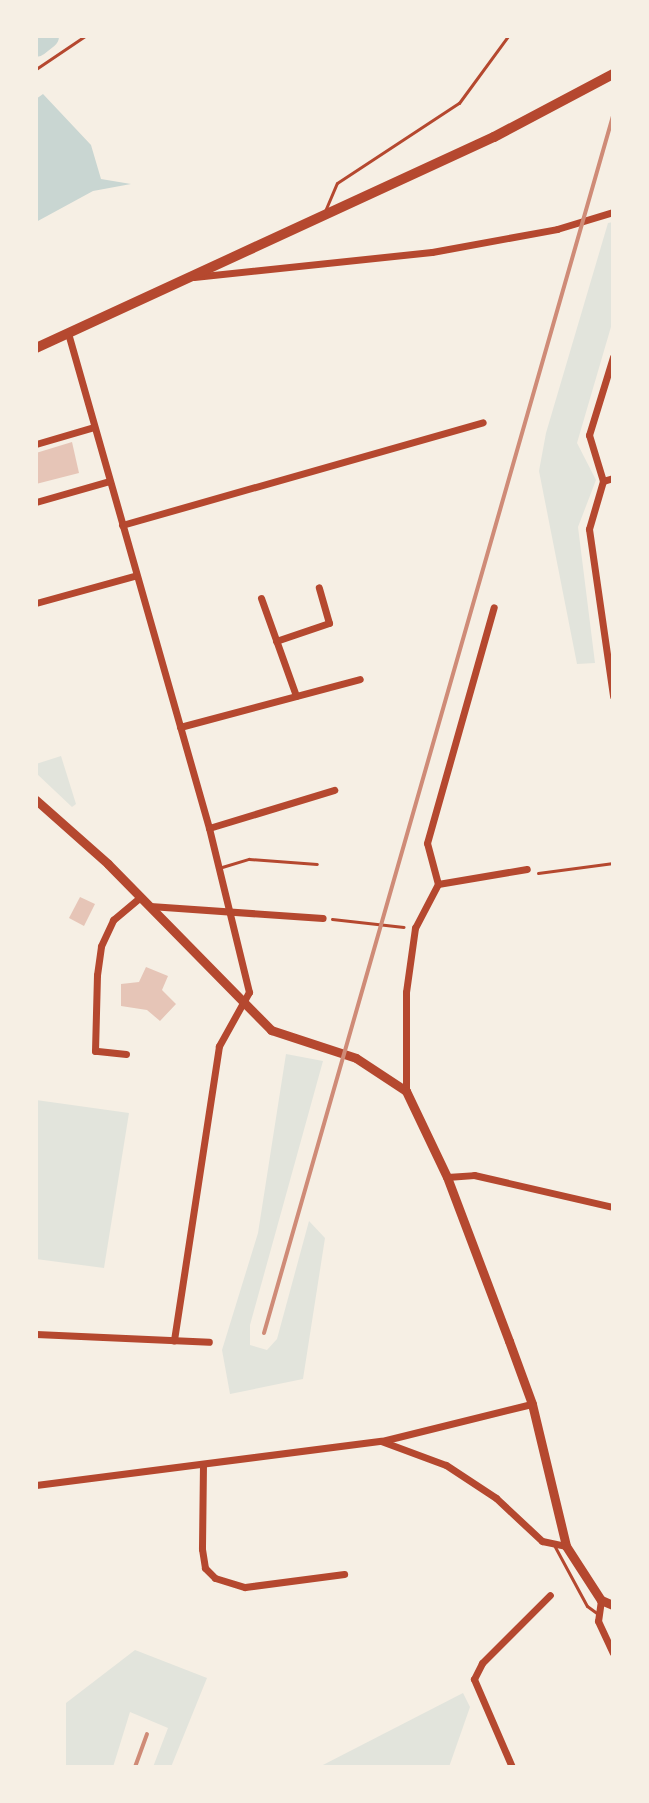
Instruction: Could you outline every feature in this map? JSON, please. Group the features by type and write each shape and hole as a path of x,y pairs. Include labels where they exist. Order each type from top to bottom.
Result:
{"main road":[{"path":"36,348 494,137 613,74"}],"street":[{"path":"187,277 361,261 557,229 613,212"},
{"path":"68,333 134,576 209,828 249,992 219,1046 174,1341"},
{"path":"613,357 589,435 603,481 589,529 613,696"},
{"path":"122,525 483,422"},
{"path":"36,444 94,427"},
{"path":"603,481 613,478"},
{"path":"36,502 109,481"},
{"path":"36,603 134,576"},
{"path":"276,641 329,623 319,587"},
{"path":"261,598 296,696"},
{"path":"494,607 427,843 438,884 415,928 406,992 406,1091 447,1177 532,1404 566,1546 601,1600 613,1605"},
{"path":"180,727 360,679"},
{"path":"209,828 334,790"},
{"path":"36,800 140,897 243,1002 289,1040 356,1058 406,1091"},
{"path":"438,884 527,869"},
{"path":"126,1054 95,1051 97,975 101,946 113,920 140,897"},
{"path":"148,906 323,918"},
{"path":"447,1177 474,1175 613,1207"},
{"path":"36,1334 209,1342"},
{"path":"36,1485 381,1441 532,1404"},
{"path":"381,1441 446,1465 496,1498 542,1541 566,1546"},
{"path":"203,1464 202,1549 205,1568 215,1578 245,1587 344,1574"},
{"path":"512,1767 474,1679 482,1663 550,1595"},
{"path":"601,1600 598,1614 612,1650"}],"lane":[{"path":"36,69 85,36"},
{"path":"422,36 429,36"},
{"path":"324,215 337,183 459,103 508,36"},
{"path":"218,868 249,859 317,864"},
{"path":"553,1543 568,1575 598,1614"}],"path":[{"path":"527,869 536,873 613,863"},
{"path":"323,918 415,928"}],"shaded area":[{"path":"43,94 91,145 101,179 131,184 93,191 36,222 36,99"},
{"path":"613,222 613,320 577,443 596,480 578,527 595,663 577,664 539,471 546,433 608,223"},
{"path":"61,756 76,804 72,807 36,773 36,764"},
{"path":"286,1054 323,1061 250,1325 250,1345 267,1350 277,1339 309,1221 325,1238 303,1379 230,1394 222,1350 258,1233"},
{"path":"36,1100 129,1113 104,1268 36,1259"},
{"path":"135,1650 207,1678 171,1767 153,1767 168,1728 130,1712 113,1767 66,1767 66,1703"},
{"path":"463,1693 470,1707 449,1767 319,1767"}],"building":[{"path":"72,442 79,473 36,484 36,453"},
{"path":"80,897 95,904 84,926 69,918"},
{"path":"146,967 168,976 162,990 176,1004 160,1021 147,1010 121,1006 121,984 139,982"}],"waterway":[{"path":"36,44 46,36"}],"railway":[{"path":"264,1333 613,116"},
{"path":"135,1767 147,1734"}]}
